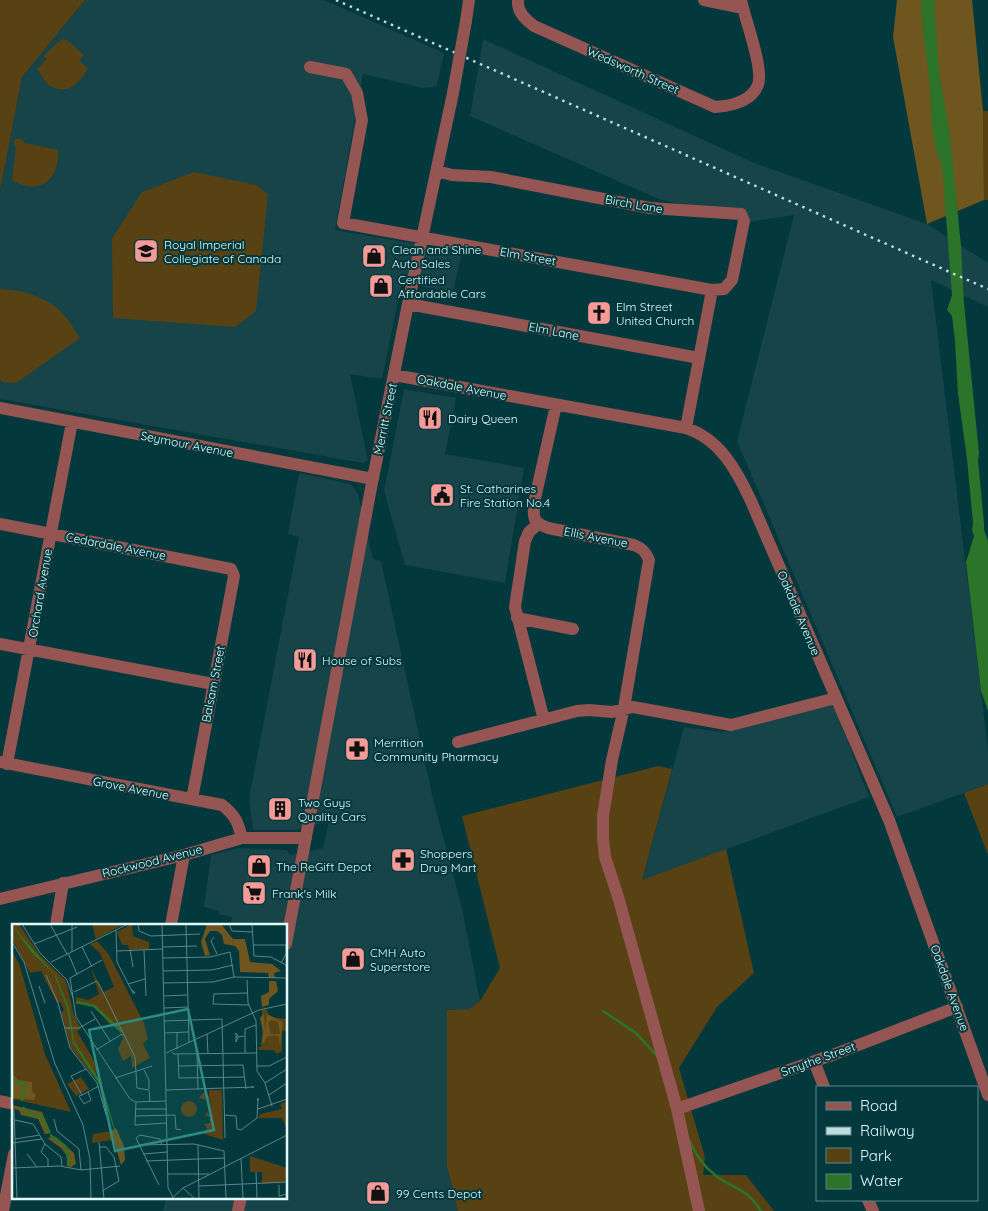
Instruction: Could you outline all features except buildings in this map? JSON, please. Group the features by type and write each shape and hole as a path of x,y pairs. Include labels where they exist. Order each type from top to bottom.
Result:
{"street":[{"name":"Merritt Street","path":"288,933 373,479 453,93 469,0"},
{"name":"Wedsworth Street","path":"518,0 518,7 525,20 534,26 715,107 732,106 747,98 758,84 759,67 742,4"},
{"path":"704,0 742,4"},
{"name":"Elm Street","path":"310,67 346,74 357,93 362,120 343,222 712,290"},
{"name":"Birch Lane","path":"437,171 452,175 491,177 650,208 742,214 744,221 732,280 724,289 712,290"},
{"path":"686,428 712,290"},
{"name":"Elm Lane","path":"408,304 699,358"},
{"name":"Oakdale Avenue","path":"394,375 686,428 695,431 713,444 735,468 889,820 988,1095"},
{"path":"544,720 514,607 525,540 529,532 538,524 534,517 534,503 556,405"},
{"name":"Seymour Avenue","path":"0,408 373,479"},
{"name":"Orchard Avenue","path":"3,763 30,650 72,422"},
{"name":"Cedardale Avenue","path":"0,524 231,569"},
{"name":"Ellis Avenue","path":"538,524 548,528 634,545 647,554 649,560 648,574 624,708"},
{"name":"Balsam Street","path":"192,800 234,576 231,569"},
{"path":"516,618 573,629"},
{"path":"0,644 213,684"},
{"path":"458,742 578,711 612,712 633,707 732,725 836,698"},
{"path":"624,708 612,760 603,816 605,857 619,900 677,1109 700,1211"},
{"name":"Grove Avenue","path":"3,763 222,805 232,813 239,825 242,838"},
{"name":"Rockwood Avenue","path":"0,899 242,838 306,838"},
{"path":"171,924 184,854"},
{"path":"56,924 63,883"},
{"name":"Smythe Street","path":"677,1109 814,1061 957,1007"},
{"path":"814,1061 824,1086"},
{"path":"3,1211 12,1164"},
{"path":"238,1211 241,1198"}],"shaded area":[{"name":"Royal Imperial Collegiate of Canada","path":"85,0 324,0 444,53 437,85 432,87 423,88 363,74 335,230 462,252 453,292 402,281 382,379 350,374 368,461 363,463 0,399 0,191 22,77"},
{"path":"897,0 972,0 983,111 984,200 927,224 893,37"},
{"path":"483,39 754,163 927,224 988,263 988,307 931,280 988,749 988,784 897,817 737,441 794,215 750,222 661,200 470,116"},
{"path":"404,389 456,398 445,454 524,468 505,583 405,565 384,491"},
{"path":"299,473 351,484 358,494 373,559 381,561 433,799 462,908 480,1001 469,1009 447,1010 447,1166 458,1211 163,1211 166,1198 180,1200 181,1198 288,1198 288,924 231,924 232,917 219,914 219,911 204,907 211,855 238,848 286,850 291,855 323,848 329,821 295,830 253,830 249,799 299,537 288,534"},
{"path":"834,705 869,797 642,880 684,727 722,732"}],"green space":[{"path":"0,0 85,0 22,77 0,191"},
{"path":"62,39 67,40 84,55 79,60 88,68 77,83 72,87 62,90 49,85 37,69 47,59 43,56"},
{"path":"983,111 988,111 988,200 984,200"},
{"path":"20,138 25,143 58,150 57,163 53,175 44,184 29,187 12,180 16,147 14,140"},
{"path":"194,172 256,185 268,194 256,311 235,327 113,318 112,239 142,192"},
{"path":"0,289 26,293 51,303 64,315 80,338 16,383 2,382 0,378"},
{"path":"658,766 672,769 642,880 726,849 754,973 717,1007 679,1068 705,1157 703,1175 746,1175 774,1211 458,1211 447,1166 447,1010 469,1009 480,1001 500,968 462,816"},
{"path":"988,784 988,855 964,793"}],"water":[{"path":"921,0 934,0 939,72 950,135 961,246 964,303 979,453 978,461 984,530 988,541 988,711 981,691 966,562 974,536 972,530 973,523 958,394 952,316 947,310 952,295 942,166 938,157 933,129"}],"waterway":[{"path":"603,1011 636,1033 657,1056"},
{"path":"689,1140 706,1167 722,1180 745,1193 761,1211"}],"railway":[{"path":"336,0 988,289"}],"place":[{"name":"Royal Imperial Collegiate of Canada","path":"146,251"},
{"name":"Clean and Shine Auto Sales","path":"374,256"},
{"name":"Certified Affordable Cars","path":"381,286"},
{"name":"Elm Street United Church","path":"599,313"},
{"name":"Dairy Queen","path":"430,418"},
{"name":"St. Catharines Fire Station No.4","path":"442,495"},
{"name":"House of Subs","path":"305,660"},
{"name":"Merrition Community Pharmacy","path":"357,749"},
{"name":"Two Guys Quality Cars","path":"280,809"},
{"name":"Shoppers Drug Mart","path":"403,860"},
{"name":"The ReGift Depot","path":"259,866"},
{"name":"Frank's Milk","path":"254,893"},
{"name":"CMH Auto Superstore","path":"353,959"},
{"name":"99 Cents Depot","path":"378,1193"}]}
